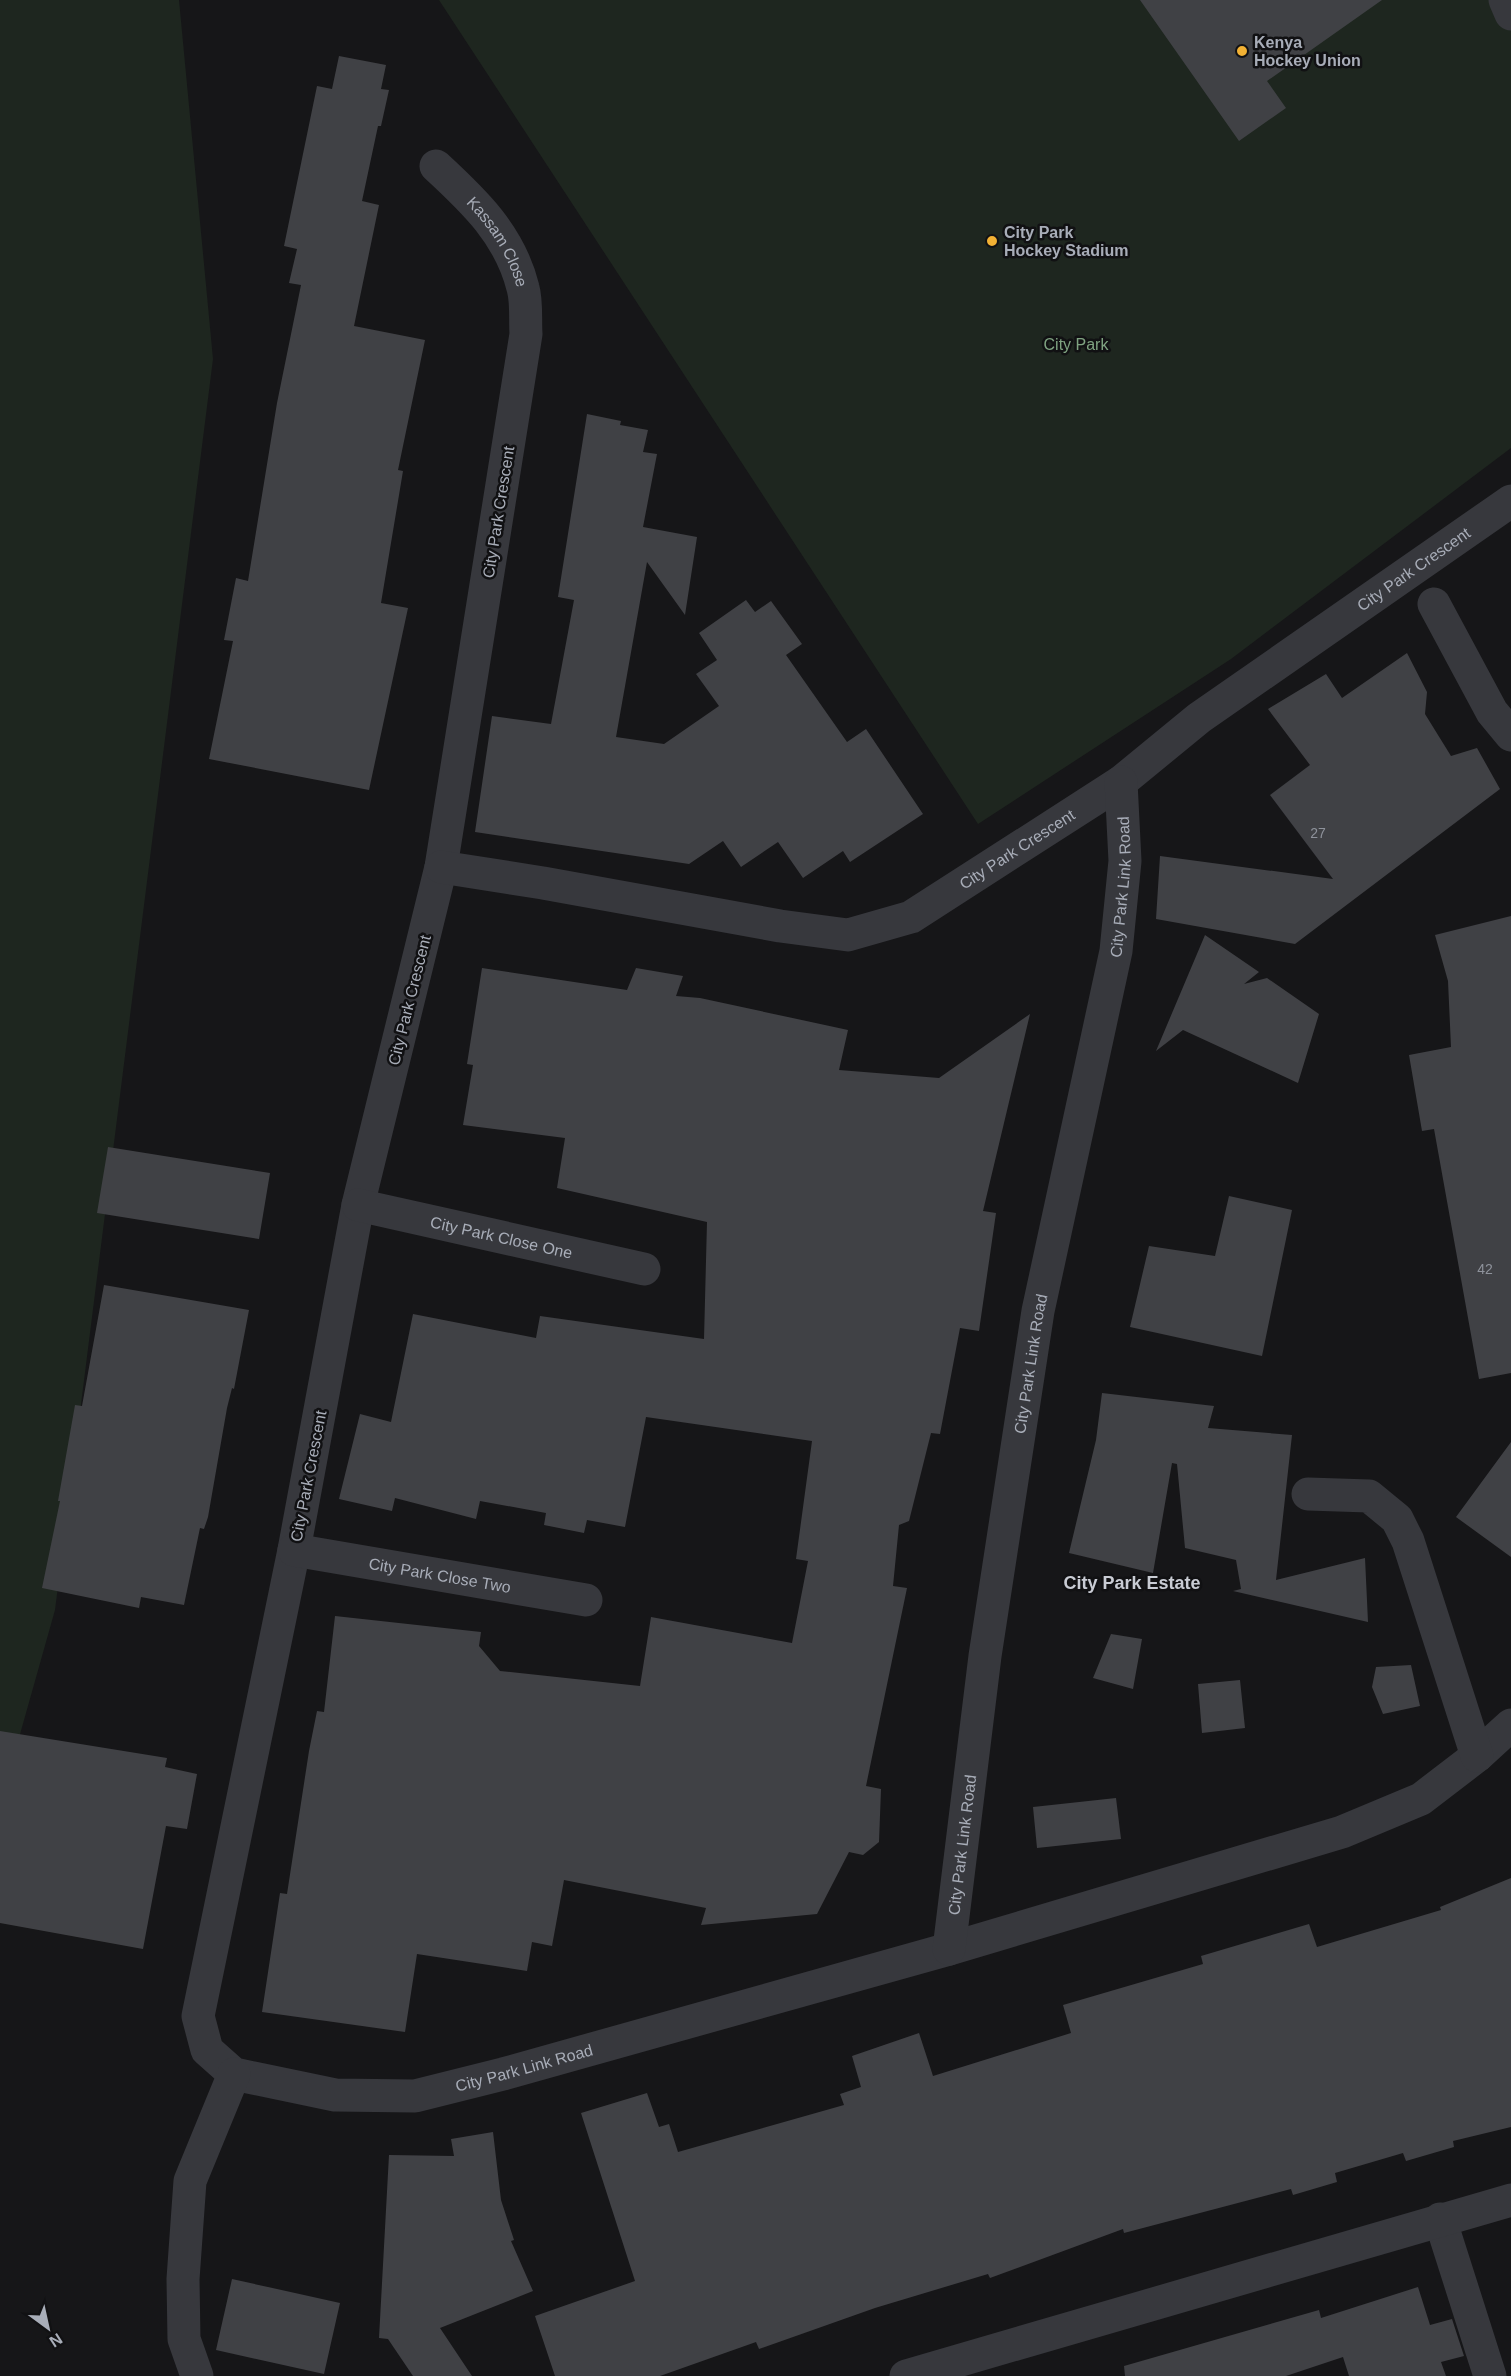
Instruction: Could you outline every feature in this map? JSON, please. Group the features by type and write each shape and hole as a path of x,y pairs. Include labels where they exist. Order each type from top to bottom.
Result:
{"street":[{"path":"1505,0 1511,14"},
{"name":"Kassam Close","path":"436,165 475,202 499,232 514,262 524,290 526,334"},
{"name":"City Park Crescent","path":"234,2074 207,2050 198,2016 294,1550 358,1205 441,867 526,334"},
{"name":"City Park Crescent","path":"441,867 780,926 848,935 911,916 1121,782 1199,718 1511,501"},
{"path":"1434,604 1492,712 1511,735"},
{"name":"City Park Link Road","path":"949,1949 985,1656 1038,1311 1116,951 1125,861 1121,782"},
{"name":"City Park Close One","path":"358,1205 644,1269"},
{"path":"1308,1494 1369,1496 1397,1519 1408,1541 1477,1756 1511,1725"},
{"name":"City Park Close Two","path":"294,1550 586,1600"},
{"name":"City Park Link Road","path":"234,2074 335,2095 415,2096 503,2074 949,1949 1342,1832 1421,1798 1477,1756"},
{"path":"197,2376 184,2339 183,2279 190,2181 234,2074"},
{"path":"906,2376 1511,2200"},
{"path":"1440,2219 1490,2376"}],"green space":[{"path":"0,0 179,0 213,359 55,1610 6,1784 0,1783"},
{"name":"City Park","path":"439,0 1511,0 1511,448 1231,659 978,824"}],"building":[{"name":"Kenya Hockey Union","path":"1140,0 1382,0 1267,81 1286,108 1239,141"},
{"path":"339,56 386,65 381,89 389,90 381,126 378,126 362,201 379,205 354,326 425,340 398,470 403,471 381,603 408,608 369,790 209,759 233,641 224,640 236,578 248,581 277,403 301,285 289,283 297,249 284,246 317,86 332,89"},
{"path":"587,414 621,421 620,425 648,430 643,452 657,454 643,527 697,537 685,615 647,562 616,737 664,744 719,706 696,674 717,660 699,633 746,600 755,612 771,601 802,644 786,655 847,742 866,729 923,814 850,862 843,851 803,878 778,842 741,867 723,841 689,864 475,832 492,716 551,724 574,600 558,597"},
{"path":"1407,653 1427,692 1425,714 1451,756 1477,748 1500,789 1295,944 1156,919 1160,856 1333,879 1270,795 1310,765 1268,709 1326,674 1342,698"},
{"path":"1511,916 1511,1373 1479,1379 1434,1129 1422,1131 1409,1055 1451,1047 1448,981 1435,935"},
{"path":"1205,935 1259,972 1244,984 1267,978 1319,1014 1298,1083 1183,1030 1156,1051"},
{"path":"482,968 627,990 636,968 683,976 676,996 700,998 848,1030 839,1070 939,1078 1030,1014 983,1211 996,1213 979,1331 960,1328 940,1434 931,1433 909,1521 899,1525 893,1586 907,1588 866,1786 881,1789 879,1842 863,1855 849,1852 817,1914 701,1925 706,1908 564,1880 552,1946 532,1942 527,1971 417,1954 405,2032 262,2012 280,1893 287,1894 317,1711 324,1712 335,1616 481,1632 479,1646 500,1671 640,1686 651,1617 792,1643 808,1561 796,1559 812,1441 646,1417 625,1527 587,1520 584,1533 544,1525 546,1513 480,1501 476,1519 395,1498 392,1511 339,1499 360,1414 391,1422 413,1314 536,1338 540,1316 704,1339 707,1222 557,1188 565,1138 463,1125 473,1065 467,1064"},
{"path":"108,1147 270,1173 259,1239 97,1213"},
{"path":"1229,1196 1292,1210 1262,1356 1130,1327 1149,1246 1215,1256"},
{"path":"104,1285 249,1310 234,1389 232,1388 227,1408 208,1517 204,1529 200,1528 184,1605 141,1597 139,1608 42,1588 60,1501 58,1501 75,1405 82,1406"},
{"path":"1102,1393 1214,1406 1208,1428 1292,1435 1276,1580 1365,1558 1368,1622 1233,1591 1241,1589 1236,1560 1185,1548 1177,1464 1172,1463 1153,1573 1069,1553 1096,1440"},
{"path":"1511,1442 1511,1557 1456,1517"},
{"path":"1111,1634 1142,1639 1133,1689 1093,1678"},
{"path":"1411,1665 1420,1706 1383,1714 1372,1687 1376,1667"},
{"path":"1240,1680 1245,1728 1202,1733 1198,1684"},
{"path":"0,1731 167,1758 165,1767 197,1774 187,1829 166,1826 143,1949 0,1923"},
{"path":"1116,1798 1121,1839 1037,1848 1033,1807"},
{"path":"1511,1878 1511,2127 1453,2141 1454,2147 1406,2161 1403,2153 1335,2173 1337,2182 1293,2195 1291,2189 1124,2233 1123,2229 990,2278 988,2274 875,2308 759,2349 756,2342 660,2376 555,2376 535,2316 635,2281 581,2113 647,2093 659,2127 669,2124 678,2152 844,2105 840,2094 861,2087 852,2056 919,2033 933,2076 1071,2033 1063,2005 1203,1964 1201,1956 1309,1924 1317,1947 1441,1910 1440,1907"},
{"path":"493,2132 501,2200 514,2240 511,2241 533,2291 440,2328 472,2376 413,2376 388,2339 379,2338 389,2155 454,2156 451,2139"},
{"path":"232,2279 340,2303 324,2374 216,2350"},
{"path":"1418,2287 1430,2325 1452,2319 1464,2356 1441,2362 1446,2376 1349,2376 1343,2357 1286,2376 1125,2376 1124,2366 1319,2310 1321,2318"}],"place":[{"name":"Kenya Hockey Union","path":"1242,51"},
{"name":"City Park Hockey Stadium","path":"992,241"}],"district":[{"name":"City Park Estate","path":"1132,1583"}]}
